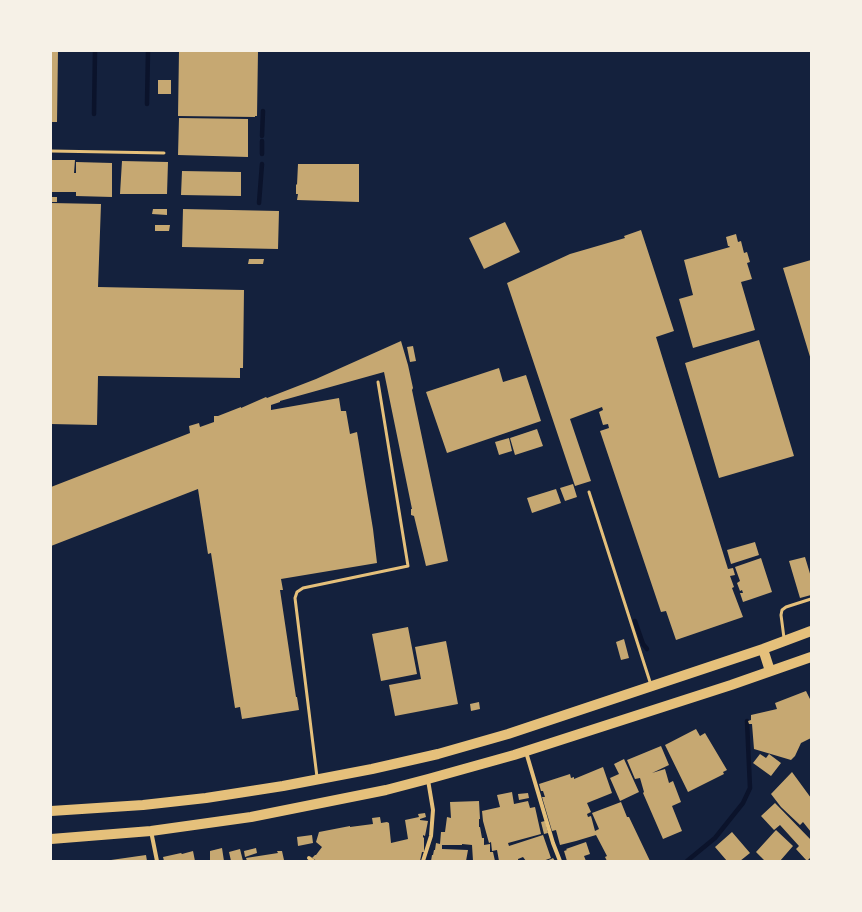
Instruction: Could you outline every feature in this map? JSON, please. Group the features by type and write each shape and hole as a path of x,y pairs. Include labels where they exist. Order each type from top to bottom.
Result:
{"main road":[{"path":"51,810 143,805 206,798 283,786 372,769 438,754 508,734 763,649 811,631"},
{"path":"763,649 770,671"},
{"path":"51,838 151,831 251,817 386,790 526,752 731,685 811,657"}],"street":[{"path":"526,752 553,843 560,861"},
{"path":"423,861 431,836 434,810 428,779"},
{"path":"151,831 157,861"},
{"path":"309,858 313,861"}],"lane":[{"path":"51,150 164,153"},
{"path":"317,779 295,598 297,592 303,588 408,566 378,382"},
{"path":"589,492 651,686"},
{"path":"784,641 781,615 782,610 786,607 811,599"}],"building":[{"path":"51,51 58,51 57,122 51,122"},
{"path":"179,51 258,51 257,116 178,116"},
{"path":"158,80 171,80 171,94 158,94"},
{"path":"179,118 248,119 248,157 178,155"},
{"path":"51,160 75,160 74,173 76,173 76,162 112,163 112,197 76,196 76,192 51,192"},
{"path":"122,161 168,162 167,194 120,194"},
{"path":"298,164 359,164 359,202 297,200 298,194 296,194 296,184 297,185"},
{"path":"182,171 241,172 241,196 181,195"},
{"path":"51,197 57,197 57,202 51,202"},
{"path":"51,203 101,204 98,287 244,290 243,368 240,368 240,378 98,376 97,425 51,424"},
{"path":"153,209 167,209 167,215 152,214"},
{"path":"183,209 279,211 278,249 182,247"},
{"path":"505,222 520,252 484,269 469,238"},
{"path":"155,225 170,225 169,231 155,231"},
{"path":"641,230 674,331 656,337 728,569 733,568 735,575 730,576 734,587 732,588 743,617 676,640 666,611 661,612 600,431 609,428 608,424 603,425 599,412 603,410 602,407 570,419 591,481 575,486 507,283 570,254 625,238 624,236"},
{"path":"736,234 738,242 741,241 744,253 747,252 750,262 747,263 752,279 741,282 755,330 693,348 679,299 693,295 684,260 730,247 728,246 726,237"},
{"path":"249,259 264,259 263,264 248,264"},
{"path":"811,260 811,360 783,268"},
{"path":"759,340 794,456 719,478 685,363"},
{"path":"401,341 413,388 412,390 448,561 426,566 414,516 411,515 412,509 384,372 280,401 271,405 271,410 339,398 341,411 346,411 350,434 357,432 377,563 281,579 283,590 280,590 299,710 242,719 240,707 235,708 211,553 208,554 198,489 51,546 51,487 190,433 189,426 199,423 200,427 214,422 214,416 241,408 266,397 267,398 316,379"},
{"path":"413,346 416,361 410,362 407,347"},
{"path":"499,368 503,382 526,375 541,421 447,453 426,392"},
{"path":"537,429 543,446 515,455 510,438"},
{"path":"509,438 512,451 499,455 495,442"},
{"path":"573,484 577,497 565,501 560,488"},
{"path":"556,489 561,503 532,513 527,498"},
{"path":"755,542 759,555 731,564 727,550"},
{"path":"805,557 811,577 811,595 800,598 789,561"},
{"path":"761,558 772,592 743,602 740,593 743,593 742,590 740,591 737,583 740,581 735,567"},
{"path":"408,627 417,674 381,681 372,634"},
{"path":"624,639 629,658 621,660 616,642"},
{"path":"446,641 458,704 395,716 389,685 421,679 415,647"},
{"path":"806,691 811,701 811,738 801,743 795,756 791,760 754,749 752,724 749,724 748,721 751,720 751,715 777,709 775,703"},
{"path":"479,702 480,709 471,711 470,704"},
{"path":"696,729 700,736 705,733 727,770 723,772 724,774 688,792 665,745"},
{"path":"661,746 669,765 652,773 665,769 669,783 673,781 681,802 672,806 682,831 663,839 643,793 640,778 635,779 627,760"},
{"path":"760,754 766,758 769,754 781,763 771,776 753,763"},
{"path":"624,759 639,792 620,801 610,778 619,774 614,764"},
{"path":"603,767 612,793 587,803 591,812 587,814 588,817 591,816 595,831 599,829 592,813 621,802 627,817 629,817 650,861 607,861 605,857 607,856 596,835 560,845 556,830 552,831 542,797 545,797 539,784 570,774 571,778 574,777 574,779"},
{"path":"792,772 811,798 811,832 803,822 800,825 781,807 771,794"},
{"path":"512,792 514,804 528,801 530,808 535,807 541,834 508,843 509,846 543,835 551,858 543,861 526,861 523,857 518,859 518,861 499,861 497,850 492,851 491,842 489,843 483,821 482,811 500,807 497,795"},
{"path":"528,793 529,798 519,800 518,794"},
{"path":"479,801 479,827 482,838 484,838 484,845 490,844 490,852 493,852 495,861 473,861 472,845 462,844 442,845 442,849 468,850 466,861 431,861 436,843 440,844 441,832 445,832 447,817 451,818 450,802"},
{"path":"775,803 811,840 811,857 807,861 796,849 799,846 780,825 774,830 761,816"},
{"path":"425,813 426,817 420,819 428,821 425,836 423,835 424,852 422,852 420,861 317,861 312,858 322,847 316,842 319,832 350,826 373,824 372,818 380,817 381,823 389,823 391,843 408,839 405,820 419,817 418,814"},
{"path":"545,821 548,833 544,834 541,822"},
{"path":"776,830 793,846 780,861 765,861 756,852"},
{"path":"732,832 750,853 740,861 727,861 715,847"},
{"path":"312,835 313,843 298,846 297,837"},
{"path":"586,842 590,854 584,856 586,861 567,861 564,851 567,850 566,849"},
{"path":"222,848 224,861 210,861 210,851"},
{"path":"256,848 257,853 245,857 244,851"},
{"path":"240,849 243,861 231,861 229,852"},
{"path":"193,851 195,861 164,861 163,857"},
{"path":"277,851 282,851 284,860 247,861 246,858 278,853"},
{"path":"146,855 147,861 111,861 111,860"},
{"path":"553,858 555,861 546,861 551,859"}],"waterway":[{"path":"94,114 95,51"},
{"path":"147,104 148,51"},
{"path":"262,136 263,111"},
{"path":"262,141 262,154"},
{"path":"259,203 262,164"},
{"path":"635,621 643,644 647,649"},
{"path":"687,861 715,838 743,803 750,788 747,721"}]}
